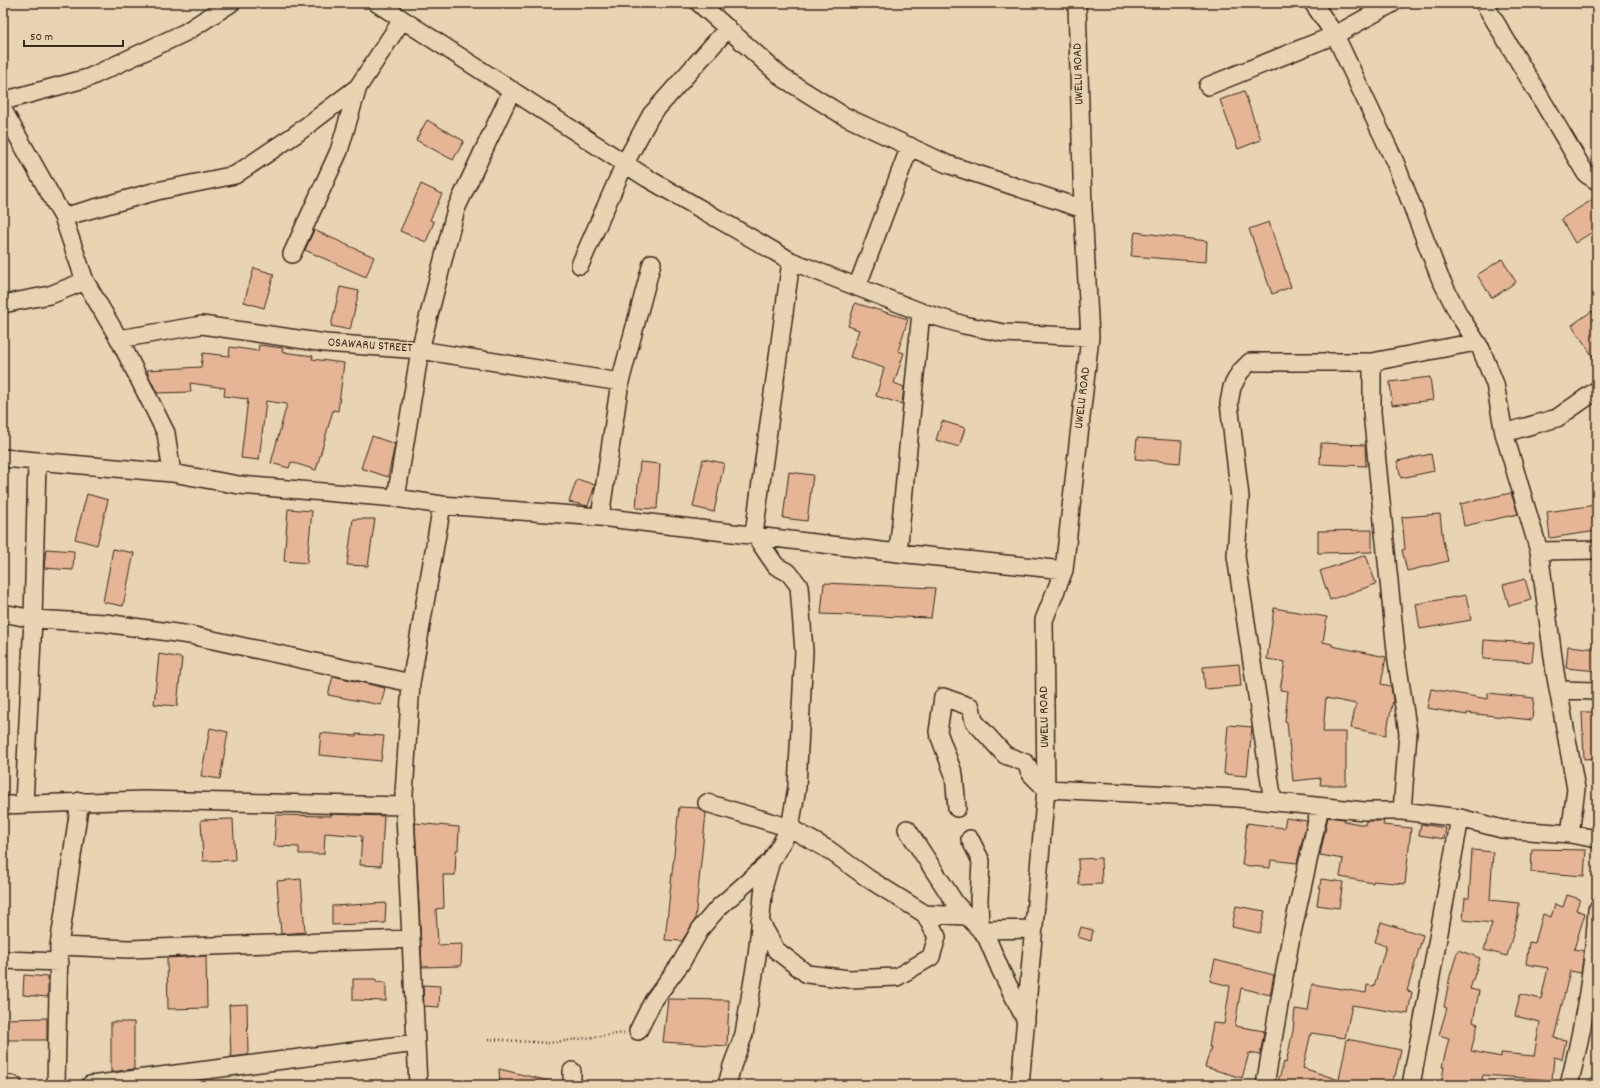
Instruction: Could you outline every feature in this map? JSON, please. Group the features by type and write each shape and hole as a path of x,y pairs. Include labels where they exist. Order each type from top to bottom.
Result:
{"street":[{"path":"3,101 88,78 186,32 231,3"},
{"path":"377,3 624,163 791,262 921,312 964,325 1004,333 1090,337"},
{"path":"699,3 783,78 844,116 947,164 1083,210"},
{"name":"UWELU ROAD","path":"1020,1085 1046,789 1044,620 1064,570 1090,337 1083,210 1077,3"},
{"path":"1313,3 1335,35 1395,162 1440,278 1459,315 1476,342 1494,384 1504,433 1539,551 1558,690 1576,789 1570,834"},
{"path":"1208,86 1335,35 1393,3"},
{"path":"1484,3 1586,174 1597,181"},
{"path":"292,254 339,151 358,87 402,20"},
{"path":"580,265 624,163 651,115 728,28"},
{"path":"63,217 157,191 235,175 296,134 358,87"},
{"path":"396,498 420,350 456,209 512,90"},
{"path":"3,110 63,217 85,281 119,339 166,433 172,473"},
{"path":"857,287 910,146"},
{"path":"727,1085 732,1066 744,1034 757,956 764,885 772,861 790,828 797,787 804,651 800,586 789,573 776,566 754,534 791,262"},
{"path":"600,517 620,382 652,263"},
{"path":"3,304 50,295 85,281"},
{"path":"898,553 921,312"},
{"name":"OSAWARU STREET","path":"119,339 202,325 325,343 420,350 620,382"},
{"path":"1274,802 1236,556 1240,497 1229,403 1232,387 1240,372 1250,362 1372,362 1476,342"},
{"path":"1372,362 1372,412 1397,660 1408,733 1402,811"},
{"path":"1504,433 1557,418 1597,390"},
{"path":"3,458 172,473 239,485 396,498 442,505 600,517 754,534 898,553 1064,570"},
{"path":"24,804 33,619 37,462"},
{"path":"418,1085 405,806 411,683 442,505"},
{"path":"1539,551 1597,550"},
{"path":"3,613 33,619 104,623 190,634 411,683"},
{"path":"1558,690 1597,691"},
{"path":"957,808 954,774 938,732 943,697 972,707 974,721 1005,755 1026,763 1031,774 1046,789 1237,798 1364,812 1402,811 1460,818 1502,829 1570,834 1597,840"},
{"path":"3,804 144,800 405,806"},
{"path":"56,1085 59,954 80,801"},
{"path":"708,803 790,828 829,850 869,879 925,914 968,916"},
{"path":"1264,1085 1290,942 1320,807"},
{"path":"1411,1085 1460,818"},
{"path":"907,828 955,904 986,936 1026,1021"},
{"path":"970,839 981,861 978,898 980,930"},
{"path":"638,1031 653,1001 681,963 701,928 718,908 772,861"},
{"path":"1569,1085 1577,1053 1596,944 1597,910"},
{"path":"760,922 776,950 807,974 856,979 897,977 931,957 937,937 925,914"},
{"path":"980,930 1034,929"},
{"path":"3,960 129,949 410,939"},
{"path":"90,1085 416,1043"},
{"path":"3,1084 13,1085"}],"path":[{"path":"488,1039 548,1043 638,1031"}],"building":[{"path":"1244,91 1261,140 1238,149 1220,100"},
{"path":"427,120 464,141 453,160 416,140"},
{"path":"421,184 442,194 430,220 434,222 426,242 400,231"},
{"path":"1597,197 1597,229 1575,243 1561,219"},
{"path":"1269,222 1291,287 1272,294 1249,229"},
{"path":"314,230 374,257 366,277 305,250"},
{"path":"1135,232 1207,241 1206,262 1131,256"},
{"path":"1502,259 1516,282 1492,298 1477,275"},
{"path":"254,268 274,274 264,308 244,302"},
{"path":"340,287 359,291 350,330 331,326"},
{"path":"855,303 908,319 898,351 904,353 894,383 904,387 902,404 876,396 884,368 850,357 859,330 848,326"},
{"path":"1592,311 1597,319 1597,363 1572,325"},
{"path":"259,345 283,348 282,352 313,356 312,359 344,363 338,411 333,410 316,470 291,462 289,468 271,463 287,404 266,401 259,460 241,458 248,399 224,396 225,388 190,383 191,392 157,393 147,370 201,367 203,353 229,356 230,347 258,351"},
{"path":"1430,377 1433,400 1392,405 1390,382"},
{"path":"942,421 965,428 959,447 936,440"},
{"path":"372,436 395,444 388,477 361,468"},
{"path":"1137,438 1182,441 1180,463 1135,459"},
{"path":"1321,443 1365,445 1366,466 1320,464"},
{"path":"1431,454 1434,471 1401,478 1397,461"},
{"path":"703,459 724,463 714,512 693,507"},
{"path":"640,462 660,464 657,509 636,508"},
{"path":"789,472 813,475 807,521 783,518"},
{"path":"577,479 595,485 588,506 569,502"},
{"path":"1511,493 1518,514 1464,526 1460,504"},
{"path":"87,494 108,500 97,545 75,539"},
{"path":"1596,505 1597,531 1550,538 1547,512"},
{"path":"288,509 312,511 307,563 284,561"},
{"path":"1440,514 1443,541 1448,561 1407,571 1402,550 1405,549 1402,517"},
{"path":"353,519 375,519 368,566 347,565"},
{"path":"1372,530 1372,552 1318,553 1318,531"},
{"path":"46,549 74,551 73,570 44,568"},
{"path":"113,549 134,553 123,606 103,602"},
{"path":"1366,555 1376,584 1330,600 1320,571"},
{"path":"1525,579 1531,600 1509,606 1503,585"},
{"path":"824,583 935,588 931,618 821,614"},
{"path":"1466,595 1471,620 1420,629 1416,604"},
{"path":"1274,608 1327,617 1323,642 1332,644 1332,646 1386,657 1381,684 1391,686 1393,700 1386,735 1351,728 1356,704 1326,698 1323,732 1346,732 1346,785 1320,785 1321,778 1293,781 1287,722 1285,721 1288,691 1280,690 1285,662 1267,659"},
{"path":"1484,640 1534,643 1532,662 1483,659"},
{"path":"1568,646 1597,649 1597,671 1566,668"},
{"path":"159,654 182,658 177,706 154,704"},
{"path":"1239,664 1241,686 1205,689 1203,667"},
{"path":"333,676 385,688 381,705 328,695"},
{"path":"1431,689 1488,699 1488,693 1534,698 1532,720 1467,713 1467,715 1427,708"},
{"path":"1582,712 1597,712 1597,758 1584,759"},
{"path":"1228,725 1252,727 1247,776 1224,774"},
{"path":"210,728 228,732 220,779 201,776"},
{"path":"321,733 356,736 356,734 384,736 381,761 319,755"},
{"path":"679,807 699,808 706,813 695,920 682,941 665,940"},
{"path":"331,814 384,816 381,866 360,865 362,836 325,833 324,854 299,854 299,847 274,846 276,815 331,816"},
{"path":"1328,817 1344,819 1344,821 1365,825 1366,821 1384,821 1383,825 1411,828 1405,884 1373,881 1373,883 1340,877 1343,859 1320,855"},
{"path":"1286,818 1307,821 1297,863 1271,860 1270,868 1242,865 1247,823 1284,828"},
{"path":"233,819 235,860 203,861 201,820"},
{"path":"415,823 459,827 455,875 443,875 444,908 436,909 438,945 462,944 461,966 422,967"},
{"path":"1421,824 1446,828 1444,839 1419,835"},
{"path":"1532,849 1586,850 1584,876 1531,872"},
{"path":"1472,850 1493,852 1490,900 1519,903 1518,916 1507,956 1484,950 1492,923 1463,920 1465,898 1469,898"},
{"path":"1101,858 1102,884 1079,885 1078,859"},
{"path":"301,879 305,932 281,934 277,881"},
{"path":"1321,879 1343,882 1339,908 1317,905"},
{"path":"1567,895 1580,899 1576,910 1585,913 1574,949 1584,951 1581,973 1570,971 1554,1038 1566,1040 1562,1059 1554,1057 1552,1080 1483,1075 1481,1085 1441,1085 1444,1067 1442,1067 1449,1038 1439,1035 1447,1008 1444,1007 1450,976 1458,950 1480,958 1470,989 1479,991 1473,1022 1478,1024 1471,1051 1501,1057 1501,1053 1534,1056 1540,1022 1515,1016 1520,994 1541,999 1548,968 1526,964 1529,942 1535,943 1543,914 1551,917 1555,904 1563,907"},
{"path":"386,903 385,923 332,925 332,906"},
{"path":"1236,906 1265,911 1260,933 1232,927"},
{"path":"1381,922 1423,935 1407,991 1412,992 1408,1014 1352,1005 1345,1038 1311,1033 1303,1068 1339,1080 1347,1039 1401,1050 1395,1076 1391,1085 1348,1083 1347,1085 1277,1085 1284,1062 1286,1063 1293,1031 1295,1009 1308,1011 1312,984 1366,993 1367,985 1374,986 1386,946 1375,942"},
{"path":"1081,927 1093,930 1091,941 1078,937"},
{"path":"206,956 207,1008 168,1009 167,958"},
{"path":"1215,960 1274,975 1270,995 1241,988 1235,1026 1264,1031 1260,1055 1249,1053 1242,1078 1205,1067 1211,1047 1209,1047 1213,1023 1224,1024 1230,986 1210,981"},
{"path":"24,975 48,977 48,997 23,995"},
{"path":"353,979 376,979 376,982 386,983 386,1001 353,1000"},
{"path":"423,985 440,986 439,1007 424,1006"},
{"path":"668,999 729,1000 727,1046 663,1042"},
{"path":"247,1004 248,1055 231,1057 229,1005"},
{"path":"47,1018 47,1040 3,1040 3,1019"},
{"path":"111,1022 134,1022 134,1069 111,1072"},
{"path":"499,1069 549,1081 549,1085 500,1085"}]}
